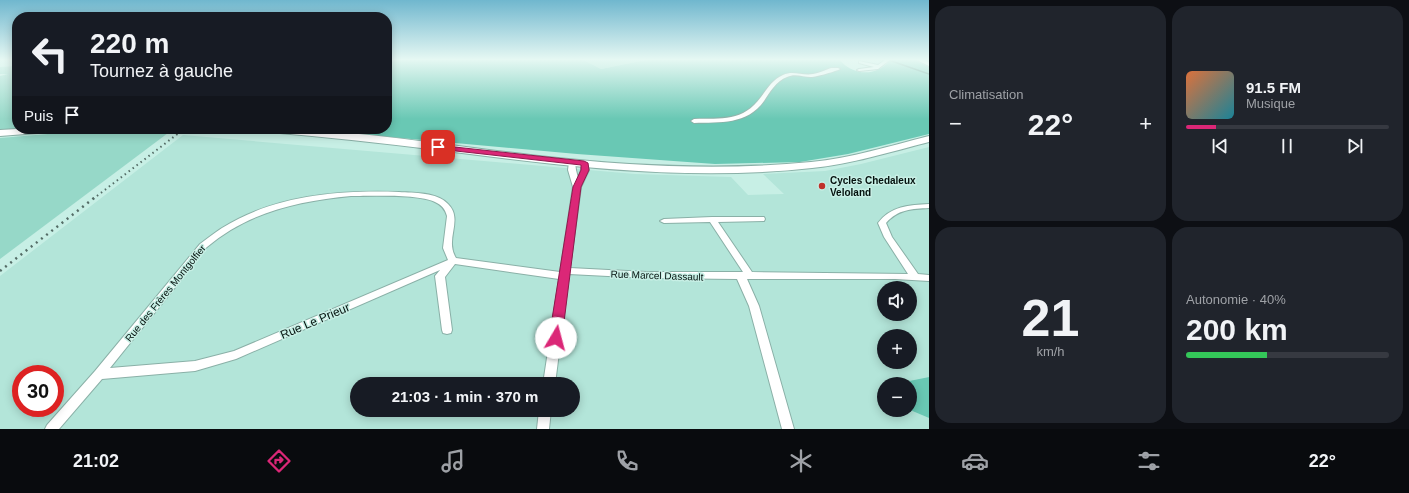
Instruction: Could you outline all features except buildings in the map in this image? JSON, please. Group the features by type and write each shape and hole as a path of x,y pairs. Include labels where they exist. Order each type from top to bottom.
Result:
{"main road":[{"path":"0,133 12,132"},
{"path":"315,134 572,162 685,170 768,169 813,165 929,139"}],"street":[{"path":"694,121 726,120 741,117 761,104 766,93 782,79"},
{"path":"572,162 572,170 577,187"},
{"path":"550,377 577,187 585,170 584,163"},
{"name":"Rue des Frères Montgolfier","path":"51,429 99,374 203,246 216,235 250,215 281,205 312,198 346,193 369,192 423,196 438,200 447,206 451,213 446,250 453,261"},
{"path":"915,277 888,237 882,223 888,214 899,209 929,206"},
{"path":"664,221 761,219"},
{"path":"712,220 746,276 788,429"},
{"path":"447,330 440,276 453,261 564,273"},
{"name":"Rue Le Prieur","path":"99,374 195,366 236,354 453,261"},
{"name":"Rue Marcel Dassault","path":"564,273 929,278"},
{"path":"543,429 545,417"}],"shaded area":[{"path":"0,79 12,79 12,130 0,132"},
{"path":"48,134 167,134 0,259 0,138"},
{"path":"183,135 635,174 731,177 748,195 784,194 763,174 825,171 861,164 929,147 929,377 917,379 917,377 877,377 877,417 917,417 917,413 929,418 929,429 0,429 0,276"}],"green space":[{"path":"392,79 929,79 929,134 848,154 800,162 715,164 577,154 357,134 392,134"},
{"path":"929,377 929,418 917,413 917,379"}],"railway":[{"path":"93,199 178,134"},
{"path":"0,271 94,198"}],"place":[{"name":"Cycles Chedaleux Veloland","path":"822,186"}],"route":[{"path":"438,147 584,163 585,170 577,187 556,338"}]}
